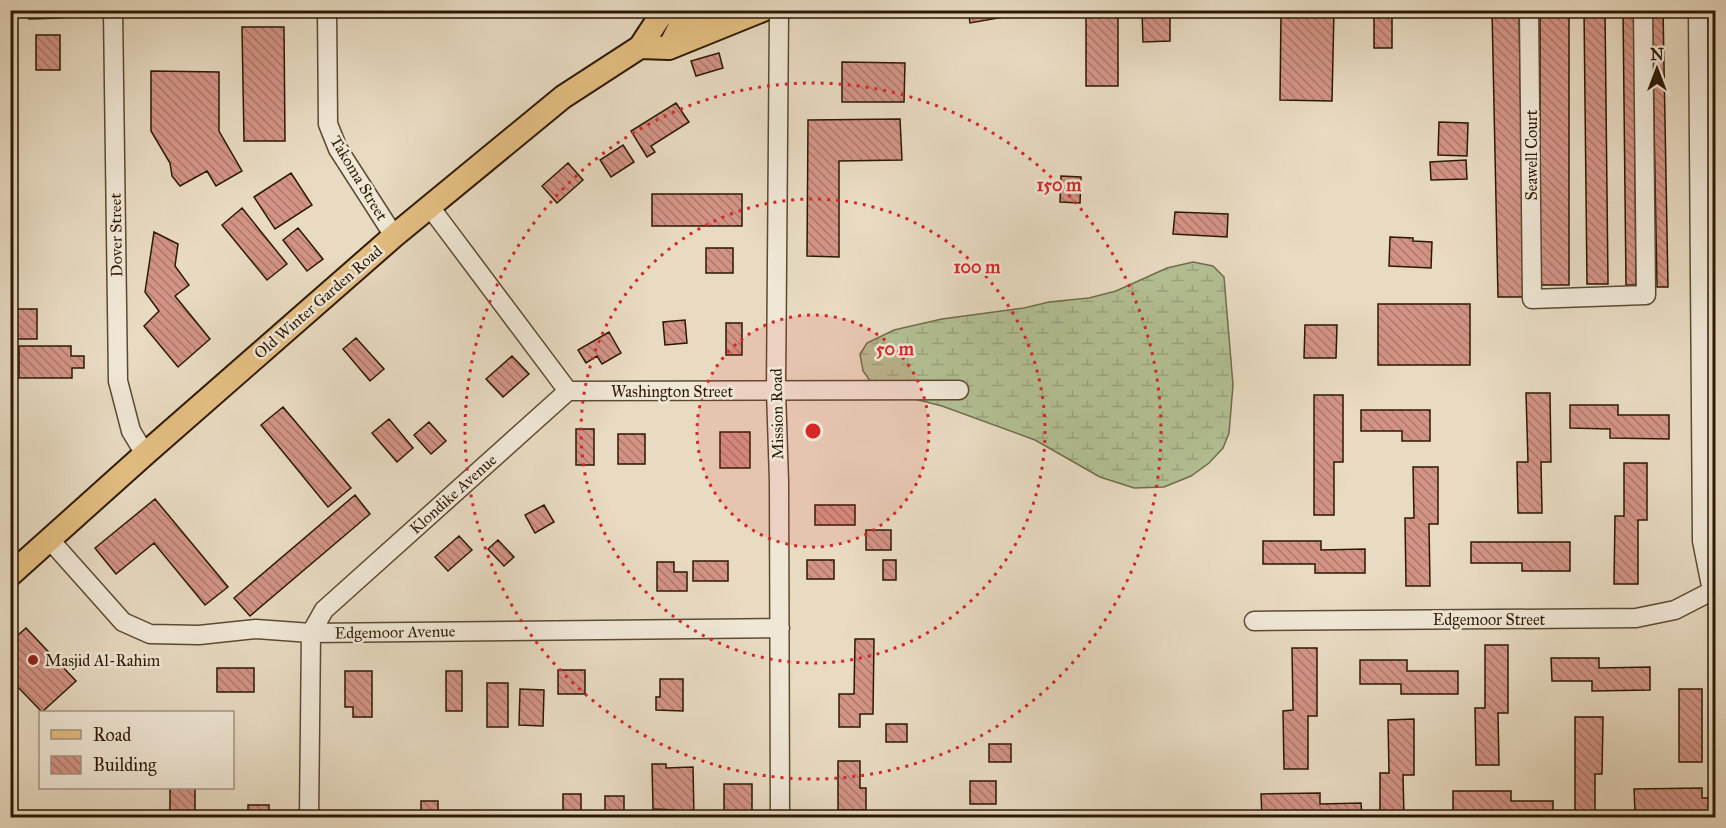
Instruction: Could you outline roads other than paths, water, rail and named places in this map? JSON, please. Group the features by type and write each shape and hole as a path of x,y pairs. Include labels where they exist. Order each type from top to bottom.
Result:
{"main road":[{"name":"Old Winter Garden Road","path":"13,566 50,540 394,236 563,97 640,47 661,15 672,10"},
{"path":"669,48 679,28 713,10"},
{"path":"640,47 669,48 763,10"}],"street":[{"name":"Dover Street","path":"113,10 118,381 131,431 145,454"},
{"name":"Takoma Street","path":"327,10 328,124 338,149 394,236"},
{"name":"Mission Road","path":"778,10 776,391 779,481 780,818"},
{"name":"Seawell Court","path":"1529,10 1532,299 1646,295 1643,10"},
{"path":"1698,10 1702,540 1714,593"},
{"path":"430,207 568,391"},
{"name":"Washington Street","path":"568,391 959,390"},
{"name":"Klondike Avenue","path":"311,633 324,610 568,391"},
{"name":"Edgemoor Avenue","path":"50,540 123,622 150,634 199,635 256,629 311,633 780,628"},
{"name":"Edgemoor Street","path":"1254,621 1636,618 1675,610 1714,593"},
{"path":"309,818 311,633"}],"place":[{"name":"Masjid Al-Rahim","path":"33,660"}]}
